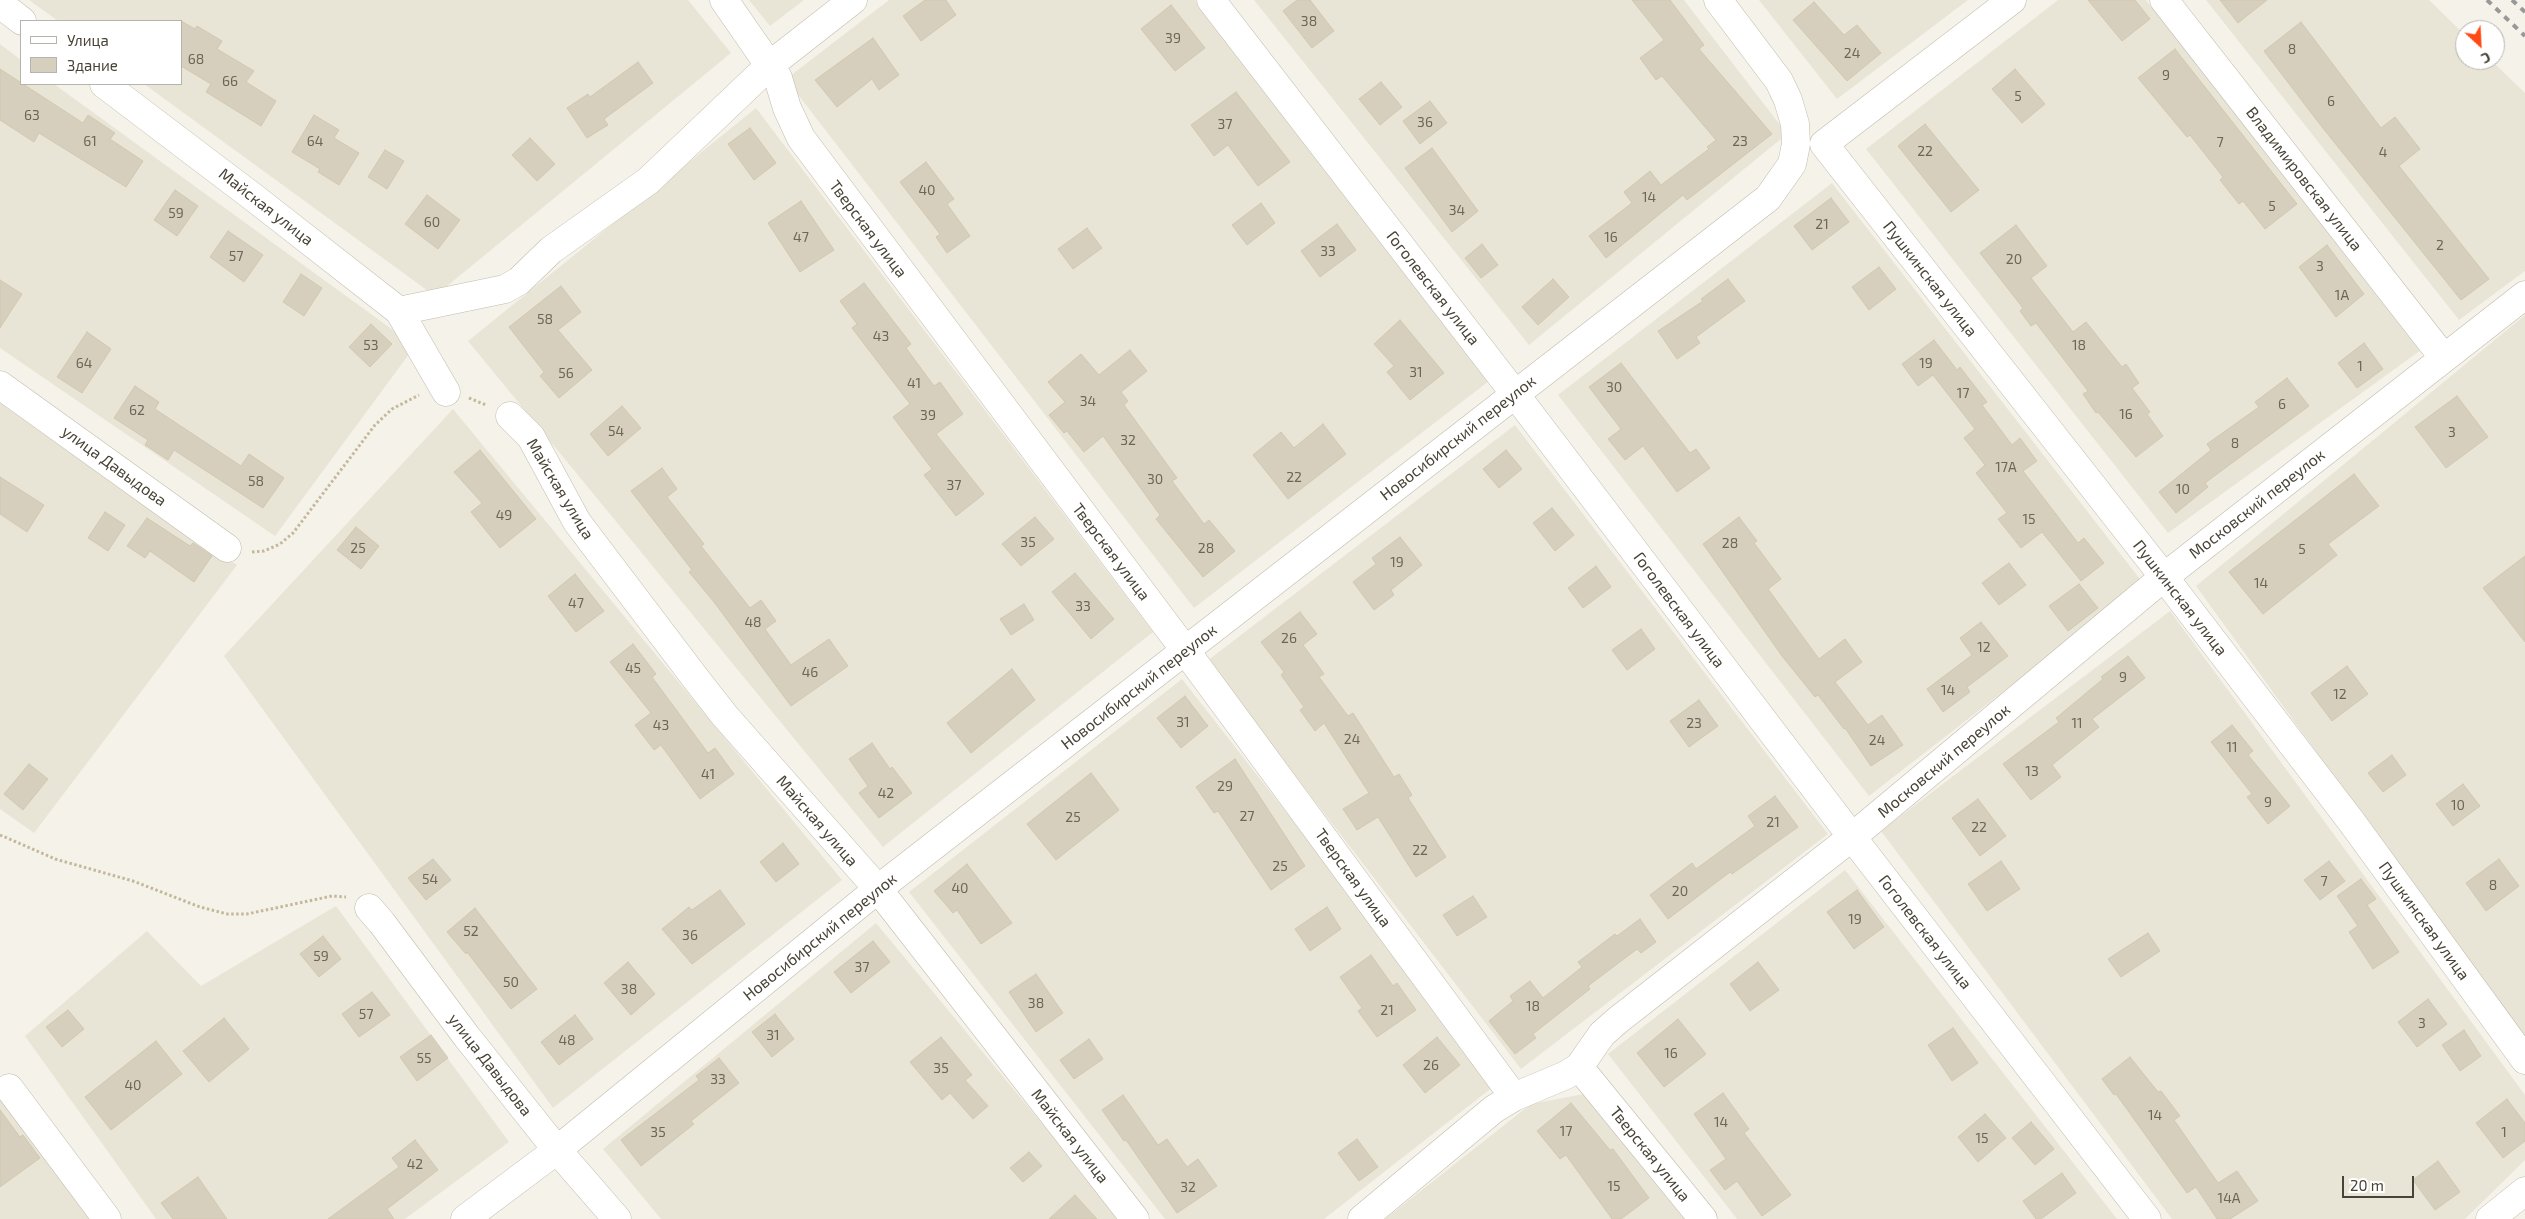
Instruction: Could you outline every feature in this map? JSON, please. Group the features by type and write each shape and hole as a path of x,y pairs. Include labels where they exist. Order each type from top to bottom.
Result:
{"street":[{"name":"Тверская улица","path":"724,0 770,65 783,90 787,108 801,138 1186,650 1514,1097"},
{"path":"398,311 505,289 519,281 551,250 648,181 770,65 853,0"},
{"name":"Гоголевская улица","path":"1212,0 1852,837 2147,1219"},
{"path":"1718,0 1779,81 1788,100 1795,124 1796,144 1824,144 2012,0"},
{"name":"Владимировская улица","path":"2164,0 2444,358"},
{"path":"0,4 21,20"},
{"name":"Майская улица","path":"105,85 254,197 398,311 446,392"},
{"name":"Новосибирский переулок","path":"465,1219 557,1150 878,889 1768,198 1792,164 1796,144"},
{"name":"Пушкинская улица","path":"1824,144 2164,577 2351,821 2525,1060"},
{"name":"Московский переулок","path":"1362,1219 1494,1109 1514,1097 1566,1075 1579,1067 1602,1034 1618,1020 1852,837 2164,577 2525,295"},
{"name":"улица Давыдова","path":"0,385 227,548"},
{"name":"Майская улица","path":"510,416 531,437 577,522 696,680 725,716 878,889 1135,1219"},
{"name":"улица Давыдова","path":"369,908 467,1037 557,1150 617,1219"},
{"name":"Тверская улица","path":"1579,1067 1703,1219"},
{"path":"8,1088 107,1219"},
{"path":"2490,1219 2525,1191"}],"path":[{"path":"227,548 247,553 264,551 280,544 293,533 375,425 392,408 428,392 446,392 465,396 510,416"},
{"path":"0,835 54,859 132,881 200,908 226,914 247,914 332,896 350,897 369,908"}],"shaded area":[{"path":"29,0 688,0 731,53 435,296 145,85 182,85 182,20 57,20"},
{"path":"749,0 804,0 770,26"},
{"path":"889,0 1195,0 1489,381 1194,608 786,79"},
{"path":"1254,0 1684,0 1787,134 1529,345"},
{"path":"1759,0 1968,0 1837,99"},
{"path":"2058,0 2146,0 2421,350 2168,533 1866,149"},
{"path":"2206,0 2429,0 2455,25 2455,70 2501,70 2525,93 2525,271 2459,320"},
{"path":"0,44 20,59 20,85 55,85 415,346 275,536 0,348"},
{"path":"756,108 1153,632 883,847 468,341"},
{"path":"1832,183 2143,583 1869,796 1558,395"},
{"path":"2525,315 2525,1040 2196,586"},
{"path":"0,393 237,565 34,833 0,809"},
{"path":"453,409 842,880 553,1108 224,656"},
{"path":"1515,425 1828,834 1521,1069 1207,661"},
{"path":"2170,611 2525,1095 2525,1160 2465,1219 2172,1219 1881,831"},
{"path":"1182,679 1498,1083 1324,1219 1165,1219 909,892"},
{"path":"1845,870 2117,1219 1737,1219 1608,1054"},
{"path":"336,906 509,1142 405,1219 156,1219 25,1036 147,931 201,986"},
{"path":"876,923 1121,1219 661,1219 603,1149"},
{"path":"0,1093 93,1219 0,1219"},
{"path":"1589,1093 1690,1219 1385,1219 1531,1104"}],"building":[{"path":"925,0 946,0 956,15 921,41 903,16"},
{"path":"1297,0 1310,0 1334,31 1312,48 1283,11"},
{"path":"1632,0 1670,0 1704,45 1699,49 1772,134 1687,200 1683,195 1606,258 1589,236 1632,203 1624,192 1650,171 1661,185 1709,149 1707,147 1716,140 1662,76 1656,80 1640,58 1664,40"},
{"path":"2088,0 2135,0 2150,19 2122,41"},
{"path":"2220,0 2267,0 2238,23"},
{"path":"1814,2 1844,35 1857,25 1881,53 1847,81 1793,20"},
{"path":"1171,5 1205,48 1175,71 1141,29"},
{"path":"182,22 195,29 197,26 222,41 217,49 254,71 246,82 276,101 261,126 206,92 211,84 182,67"},
{"path":"2301,22 2381,128 2395,117 2420,149 2399,166 2489,279 2461,300 2322,127 2264,51"},
{"path":"873,38 899,75 879,90 872,79 837,107 815,80"},
{"path":"2175,49 2297,204 2265,229 2243,201 2239,204 2220,180 2223,177 2190,135 2187,137 2138,78"},
{"path":"638,62 653,83 604,119 608,125 587,138 567,108 588,94 590,97"},
{"path":"0,69 20,82 20,85 25,85 83,123 88,115 115,133 110,139 143,161 126,187 39,133 34,142 0,120"},
{"path":"2015,69 2045,104 2022,123 1992,89"},
{"path":"1381,82 1402,107 1380,125 1359,99"},
{"path":"1236,92 1290,162 1258,186 1228,145 1214,156 1191,125"},
{"path":"1430,101 1447,123 1420,144 1403,121"},
{"path":"314,115 339,130 334,138 359,153 339,185 318,172 320,169 292,152"},
{"path":"1925,124 1979,190 1951,212 1898,146"},
{"path":"750,128 776,163 754,180 728,144"},
{"path":"530,138 555,164 537,181 512,155"},
{"path":"1432,148 1478,211 1452,232 1405,168"},
{"path":"385,150 404,161 387,189 368,177"},
{"path":"926,162 954,199 947,204 970,236 947,253 936,237 940,234 900,182"},
{"path":"175,190 198,206 177,236 154,220"},
{"path":"427,195 460,220 438,249 405,224"},
{"path":"1831,198 1849,222 1812,250 1794,226"},
{"path":"801,201 834,250 800,272 768,223"},
{"path":"1261,203 1275,223 1247,245 1232,225"},
{"path":"1337,224 1356,250 1320,277 1301,251"},
{"path":"2016,225 2047,266 2031,278 2073,332 2086,322 2122,367 2126,364 2139,383 2132,388 2150,412 2147,414 2163,436 2136,457 2098,412 2096,413 2083,394 2088,391 2036,323 2031,326 2020,311 2023,308 1980,253"},
{"path":"1087,228 1102,248 1073,269 1058,249"},
{"path":"228,231 263,255 244,282 210,257"},
{"path":"1482,244 1498,265 1481,278 1465,258"},
{"path":"2327,245 2364,294 2336,317 2299,267"},
{"path":"1879,267 1896,289 1869,310 1852,287"},
{"path":"301,274 322,288 304,316 283,302"},
{"path":"1553,279 1569,297 1538,325 1522,307"},
{"path":"1728,279 1745,301 1696,337 1700,343 1677,359 1658,331 1703,301 1701,299"},
{"path":"0,280 22,294 0,328"},
{"path":"864,283 911,344 906,348 934,386 940,382 963,414 936,434 984,494 956,516 924,475 932,469 893,417 910,404 852,328 857,324 840,301"},
{"path":"561,286 581,312 558,330 592,370 559,398 540,376 544,372 509,327"},
{"path":"1400,320 1444,373 1410,400 1387,372 1394,366 1374,344"},
{"path":"371,324 392,344 370,367 349,347"},
{"path":"87,332 111,349 82,393 57,377"},
{"path":"1934,340 1957,370 1960,367 1987,402 1982,405 2012,445 2020,438 2037,461 2023,471 2078,543 2084,538 2104,563 2081,581 2042,532 2021,548 1998,519 2007,513 1976,473 1985,465 1964,438 1975,429 1933,375 1918,386 1902,364"},
{"path":"2364,343 2383,369 2357,388 2338,363"},
{"path":"1130,350 1147,371 1121,392 1128,401 1124,405 1177,478 1172,481 1204,524 1209,520 1235,551 1203,577 1156,519 1160,515 1103,436 1084,452 1067,431 1064,433 1049,415 1065,402 1048,382 1081,354 1099,375"},
{"path":"1621,363 1690,453 1696,449 1710,468 1677,492 1643,446 1625,460 1608,439 1621,429 1589,387"},
{"path":"2287,378 2309,406 2205,483 2208,487 2176,513 2159,492 2211,450 2207,444 2259,407 2255,402"},
{"path":"135,386 159,402 155,409 241,466 249,454 284,478 263,508 174,450 168,460 145,445 148,440 114,418"},
{"path":"2457,396 2488,437 2446,468 2415,427"},
{"path":"622,406 641,428 608,456 590,434"},
{"path":"1323,424 1346,454 1288,499 1253,455 1281,432 1294,448"},
{"path":"480,450 536,519 500,548 471,512 482,503 454,472"},
{"path":"1506,450 1522,469 1499,488 1483,469"},
{"path":"662,468 677,489 667,497 704,544 701,546 750,608 761,600 776,621 765,629 791,665 829,639 848,666 791,706 714,602 689,572 692,570 631,491"},
{"path":"2354,474 2379,506 2328,544 2337,555 2263,614 2229,572"},
{"path":"0,477 44,505 27,532 0,514"},
{"path":"1552,508 1574,535 1555,551 1533,523"},
{"path":"105,512 125,525 108,551 88,538"},
{"path":"1035,517 1054,539 1021,566 1002,544"},
{"path":"1739,517 1757,541 1754,543 1781,579 1768,589 1819,659 1845,639 1862,662 1835,682 1868,725 1882,715 1903,745 1871,766 1845,728 1818,695 1815,697 1782,656 1703,544"},
{"path":"147,518 190,546 193,543 212,556 194,582 150,551 145,558 127,546"},
{"path":"356,527 379,546 361,569 337,550"},
{"path":"1400,537 1422,565 1391,590 1394,595 1374,610 1353,582 1376,564 1372,558"},
{"path":"2525,556 2525,642 2483,588"},
{"path":"2009,563 2026,585 1999,605 1982,583"},
{"path":"1596,566 1611,587 1583,608 1568,588"},
{"path":"1075,573 1114,619 1091,639 1052,592"},
{"path":"575,574 604,611 576,632 548,596"},
{"path":"2079,584 2098,608 2068,631 2049,606"},
{"path":"1024,604 1034,620 1011,635 1000,619"},
{"path":"1300,612 1317,634 1303,645 1324,674 1319,677 1348,716 1353,713 1394,777 1399,774 1412,795 1408,798 1446,857 1416,877 1378,817 1357,830 1343,809 1369,793 1324,723 1315,731 1300,710 1304,707 1281,675 1284,672 1261,642"},
{"path":"1981,622 2008,656 1967,687 1970,692 1943,712 1927,689 1972,655 1960,638"},
{"path":"1641,629 1655,649 1627,670 1612,650"},
{"path":"633,644 656,674 652,677 708,753 715,748 734,774 700,799 661,745 654,750 635,725 651,713 610,662"},
{"path":"2128,656 2145,678 2092,719 2099,727 2052,765 2061,777 2031,800 2003,764 2059,722 2056,718 2103,679 2101,677"},
{"path":"2347,666 2368,694 2332,721 2311,693"},
{"path":"1012,669 1035,700 971,753 947,723"},
{"path":"1185,696 1208,726 1181,748 1157,718"},
{"path":"1699,700 1718,726 1689,747 1670,721"},
{"path":"2232,725 2253,751 2248,755 2290,806 2268,824 2247,797 2252,794 2211,742"},
{"path":"872,743 890,769 892,767 912,793 879,818 859,793 868,786 849,759"},
{"path":"2392,755 2406,775 2383,792 2368,773"},
{"path":"1235,759 1305,866 1271,890 1218,811 1214,813 1196,787"},
{"path":"29,764 48,779 23,810 4,794"},
{"path":"1091,773 1119,810 1056,860 1027,824"},
{"path":"2463,784 2480,806 2453,826 2436,804"},
{"path":"1775,796 1798,827 1732,874 1730,872 1668,919 1650,895 1692,863 1696,869 1755,826 1748,816"},
{"path":"1978,799 2006,836 1980,856 1952,818"},
{"path":"783,843 799,864 776,882 760,862"},
{"path":"433,859 451,880 426,900 408,878"},
{"path":"2499,859 2519,886 2486,911 2466,883"},
{"path":"2001,861 2020,889 1987,911 1968,884"},
{"path":"2329,861 2345,881 2320,900 2304,880"},
{"path":"967,864 1012,923 981,944 957,910 953,913 934,891"},
{"path":"2361,879 2376,899 2367,905 2399,952 2373,969 2349,932 2358,926 2337,896"},
{"path":"720,890 745,924 692,964 662,929 689,907 692,910"},
{"path":"1857,890 1884,927 1854,949 1827,912"},
{"path":"1473,896 1487,917 1457,936 1443,915"},
{"path":"1327,907 1341,929 1310,951 1295,929"},
{"path":"475,908 537,989 511,1009 467,952 466,954 447,932"},
{"path":"1640,919 1656,942 1641,953 1637,949 1588,986 1590,989 1533,1034 1536,1038 1515,1054 1489,1021 1513,1001 1510,996 1530,981 1543,998 1582,967 1578,962 1615,934 1617,936"},
{"path":"2148,933 2160,951 2121,977 2108,959"},
{"path":"323,936 341,959 319,977 300,954"},
{"path":"873,941 890,962 851,993 834,972"},
{"path":"1371,955 1393,986 1397,983 1416,1010 1377,1037 1358,1011 1362,1008 1340,977"},
{"path":"628,962 655,994 631,1015 604,983"},
{"path":"1758,962 1779,990 1750,1011 1730,984"},
{"path":"1036,974 1063,1013 1036,1032 1009,992"},
{"path":"372,992 390,1015 359,1037 342,1014"},
{"path":"2428,999 2447,1024 2417,1047 2398,1022"},
{"path":"68,1010 84,1029 62,1047 46,1027"},
{"path":"775,1014 794,1039 772,1057 752,1032"},
{"path":"575,1015 593,1039 559,1065 541,1042"},
{"path":"224,1018 249,1049 209,1082 183,1051"},
{"path":"1678,1019 1706,1054 1664,1087 1637,1053"},
{"path":"1953,1028 1978,1063 1952,1081 1928,1045"},
{"path":"2464,1030 2481,1056 2460,1071 2442,1045"},
{"path":"431,1035 448,1058 417,1081 400,1057"},
{"path":"941,1037 972,1075 965,1080 988,1106 973,1119 950,1093 942,1100 910,1062"},
{"path":"1437,1037 1460,1065 1425,1093 1403,1065"},
{"path":"1089,1039 1103,1059 1074,1079 1060,1060"},
{"path":"156,1041 182,1074 111,1130 85,1097"},
{"path":"2130,1057 2158,1092 2161,1091 2180,1116 2174,1120 2218,1183 2237,1171 2258,1201 2230,1219 2217,1219 2196,1187 2187,1193 2116,1094 2114,1095 2102,1079"},
{"path":"719,1058 739,1083 691,1121 694,1124 641,1166 621,1140 699,1080 696,1076"},
{"path":"1723,1093 1749,1129 1744,1133 1791,1195 1762,1216 1737,1181 1725,1190 1710,1170 1726,1159 1694,1114"},
{"path":"1123,1095 1158,1145 1167,1139 1187,1167 1198,1159 1217,1186 1177,1213 1126,1140 1124,1141 1102,1110"},
{"path":"2507,1099 2525,1123 2525,1141 2503,1158 2476,1123"},
{"path":"1571,1103 1610,1150 1613,1149 1649,1198 1621,1219 1612,1219 1566,1155 1560,1159 1537,1131"},
{"path":"0,1110 20,1137 23,1135 40,1158 0,1187"},
{"path":"1985,1114 2006,1138 1978,1162 1958,1137"},
{"path":"2031,1122 2054,1149 2035,1165 2012,1138"},
{"path":"1357,1139 1378,1167 1359,1181 1338,1153"},
{"path":"415,1140 438,1170 387,1209 394,1219 328,1219 399,1167 392,1158"},
{"path":"1029,1152 1042,1166 1023,1182 1010,1168"},
{"path":"2438,1161 2460,1192 2435,1210 2413,1180"},
{"path":"2062,1173 2076,1193 2041,1219 2036,1219 2023,1201"},
{"path":"198,1177 227,1219 173,1219 161,1203"},
{"path":"1075,1195 1097,1219 1049,1219"}],"railway":[{"path":"2487,0 2525,36"},
{"path":"2512,0 2525,12"}]}
